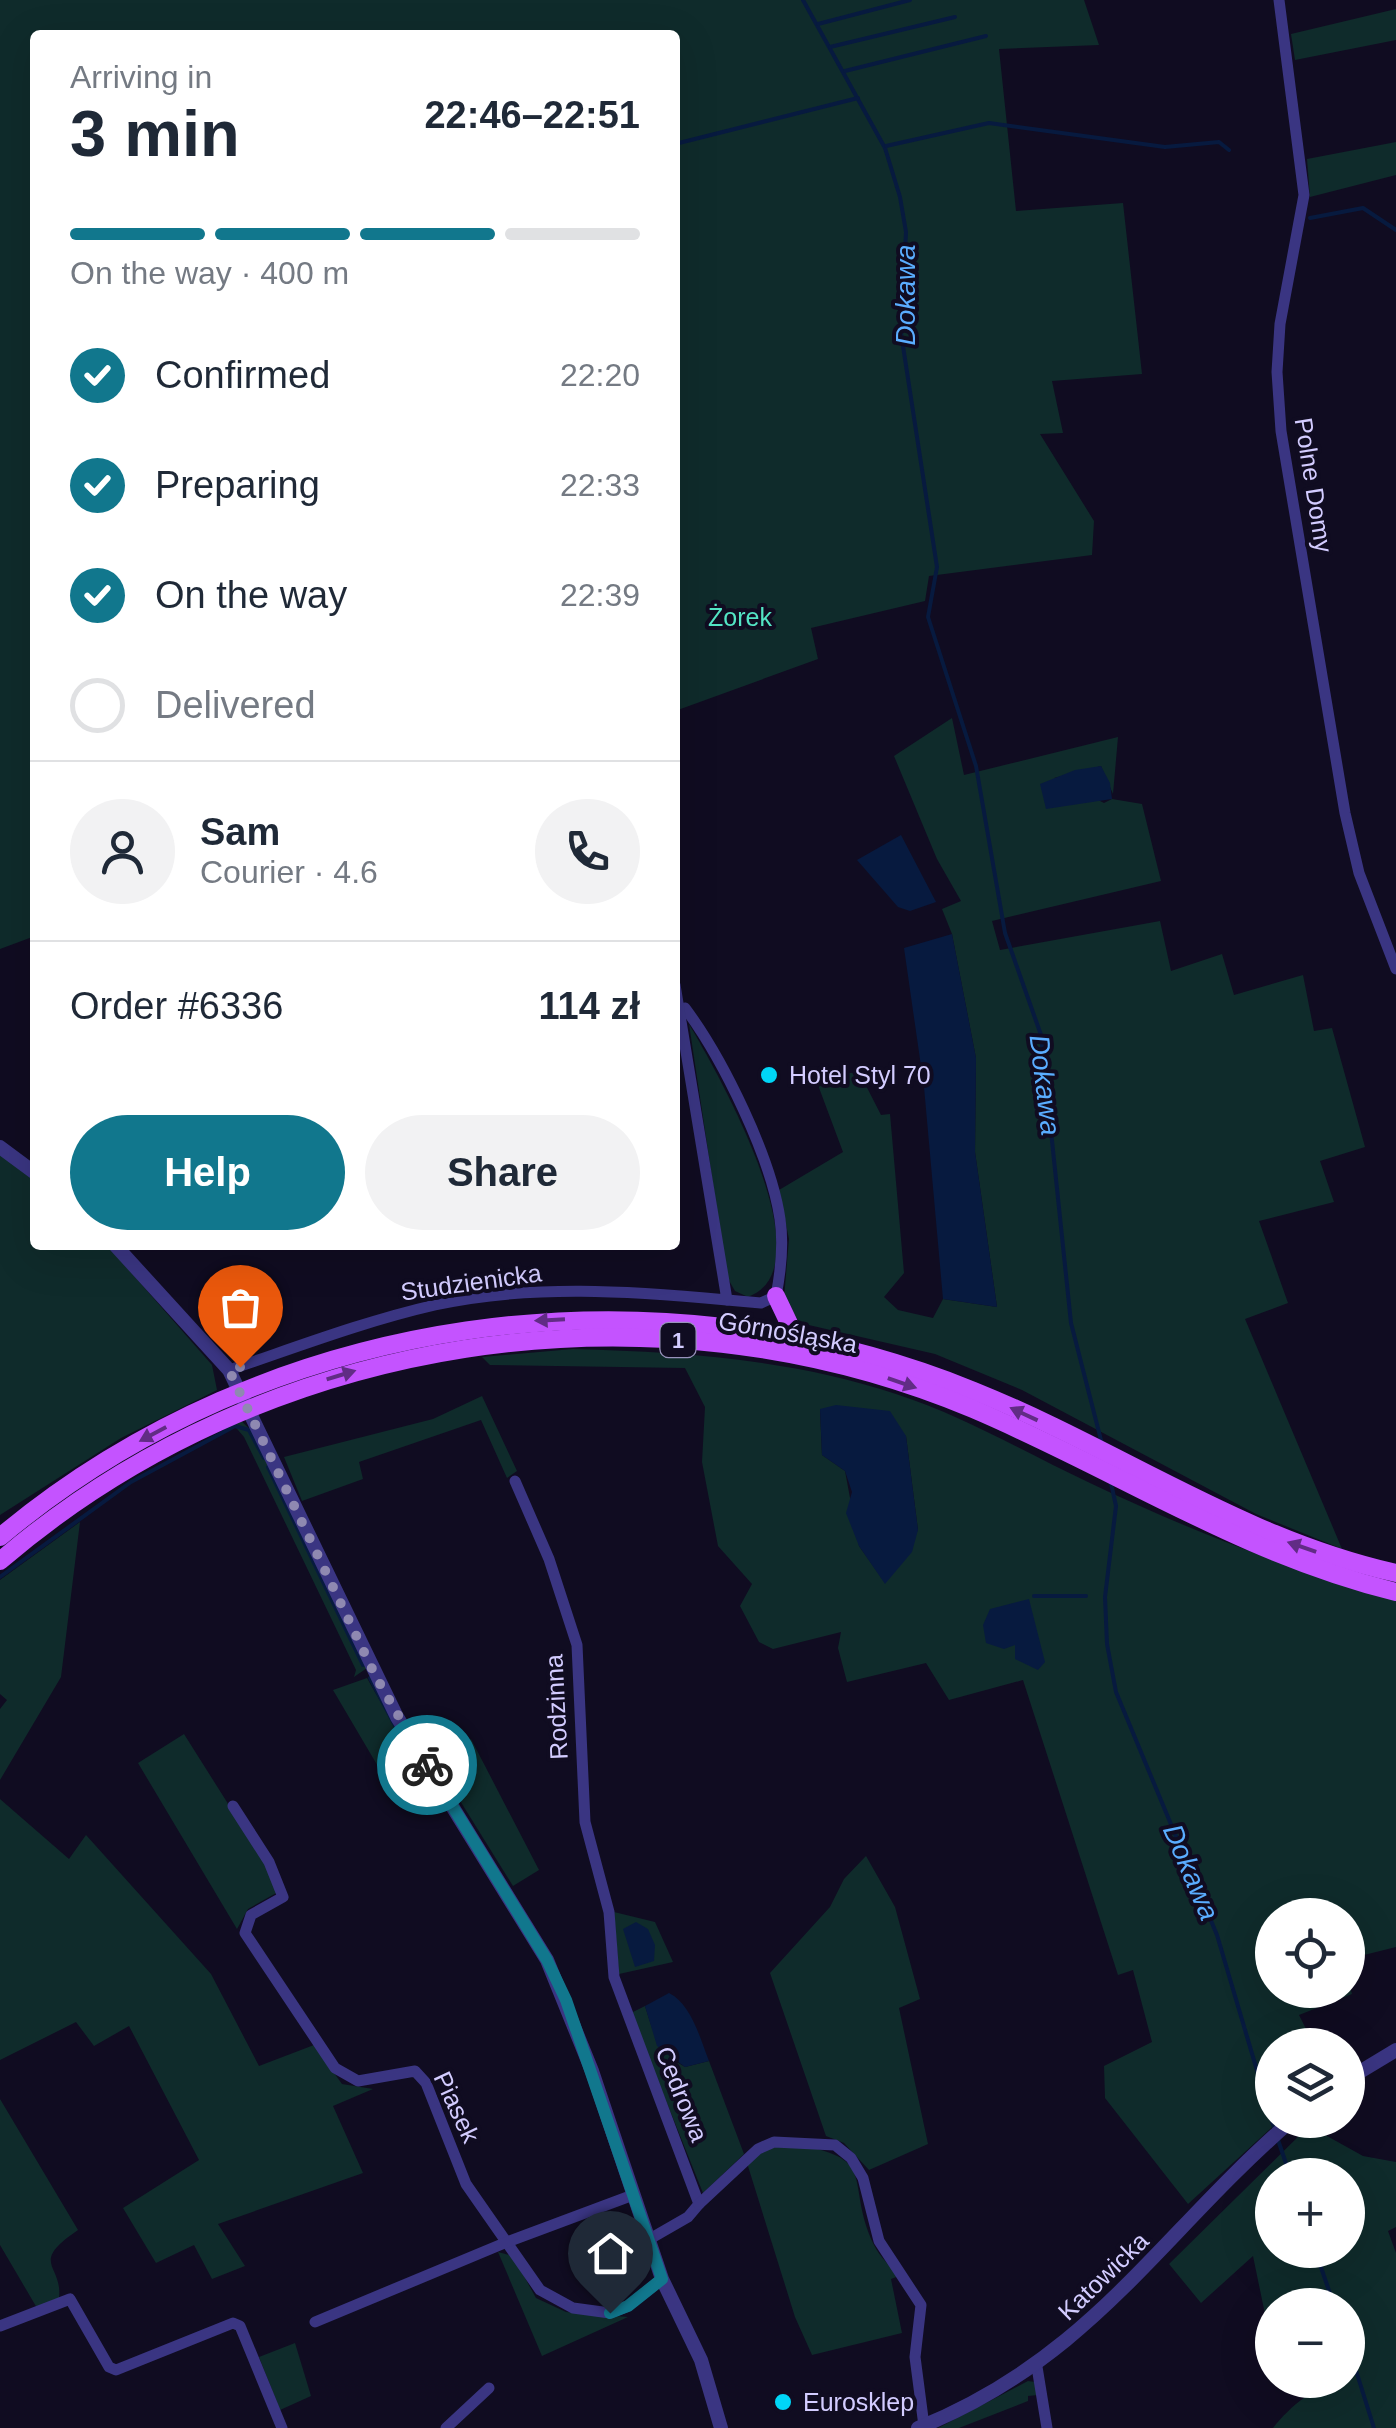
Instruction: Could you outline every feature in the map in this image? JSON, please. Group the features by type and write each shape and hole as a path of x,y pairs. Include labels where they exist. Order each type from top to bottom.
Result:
{"main road":[{"path":"776,1296 796,1338"},
{"name":"Górnośląska","path":"0,1537 91,1470 321,1362 408,1340 536,1321 646,1319 796,1338 928,1372 1094,1458 1127,1485 1255,1548 1396,1592"},
{"name":"Górnośląska","path":"0,1561 116,1476 245,1400 449,1350 572,1337 685,1340 794,1356 889,1378 1094,1458 1126,1465 1266,1534 1396,1574"}],"street":[{"name":"Polne Domy","path":"1279,0 1304,195 1280,324 1276,372 1281,431 1348,826 1359,872 1396,969"},
{"path":"680,1001 727,1300"},
{"path":"681,1004 722,1074 774,1190 782,1247 776,1296"},
{"path":"0,1148 30,1169"},
{"path":"121,1250 229,1370 397,1717 547,1960 586,2054 662,2279 702,2360 721,2428"},
{"name":"Studzienicka","path":"229,1370 375,1320 454,1302 570,1292 761,1303 776,1296"},
{"name":"Rodzinna","path":"515,1480 549,1559 577,1645 585,1822 609,1912 611,1939"},
{"name":"Piasek","path":"233,1806 276,1875 283,1897 250,1915 245,1933 345,2078 358,2081 416,2071 426,2083 466,2184 540,2290 574,2308 620,2311 662,2279"},
{"name":"Cedrowa","path":"611,1939 614,1977 699,2204"},
{"path":"1365,2069 1396,2050"},
{"name":"Katowicka","path":"921,2427 1037,2367 1122,2294 1272,2138"},
{"path":"648,2240 688,2217 758,2149 774,2142 835,2146 851,2158 863,2178 879,2240 921,2304 915,2357 921,2427"},
{"path":"315,2322 507,2242 633,2195"},
{"path":"0,2326 70,2299 109,2366 116,2370 233,2324 240,2326 282,2428"},
{"path":"1037,2367 1048,2428"},
{"path":"446,2428 488,2388"}],"green space":[{"name":"Żorek","path":"0,0 1084,0 1099,45 999,49 1016,211 1123,203 1142,374 1052,381 1063,433 1040,434 1094,521 1092,555 929,576 925,601 811,628 818,659 680,709 680,30 30,30 30,938 0,949"},
{"path":"1396,9 1396,40 1295,60 1291,34"},
{"path":"1396,142 1396,175 1310,197 1307,159"},
{"path":"952,718 964,775 1118,737 1113,794 1101,766 1054,778 1104,803 1112,799 1142,804 1161,881 992,921 1000,950 1160,921 1171,971 1222,954 1234,995 1303,975 1314,1031 1332,1028 1365,1147 1320,1161 1334,1202 1259,1221 1288,1303 1245,1319 1342,1549 1256,1514 1022,1390 935,1354 800,1323 784,1298 789,1239 779,1190 843,1152 815,1077 859,1072 881,1115 890,1114 904,1273 884,1297 898,1310 933,1318 943,1299 997,1307 975,1152 976,1058 952,934 942,909 961,901 937,859 894,756"},
{"path":"689,1024 741,1123 772,1210 777,1248 770,1279 748,1297 735,1291 727,1277"},
{"path":"0,1154 30,1174 30,1250 111,1250 212,1365 217,1390 121,1438 0,1515"},
{"path":"573,1349 655,1352 777,1365 856,1382 946,1413 1202,1533 1396,1599 1396,1947 1365,1955 1365,1898 1255,1898 1255,2008 1317,2008 1299,2015 1306,2028 1255,2028 1255,2138 1260,2138 1188,2204 1105,2098 1104,2066 1152,2042 1133,1970 1118,1975 1023,1680 949,1700 926,1663 847,1682 838,1648 841,1632 773,1649 759,1642 740,1606 752,1584 718,1546 702,1462 705,1407 685,1368 490,1365 482,1357","holes":["820,1409 906,1436 918,1530 885,1583 859,1546 845,1471 822,1455"]},
{"path":"482,1396 517,1471 507,1478 481,1420 359,1462 363,1479 302,1501 284,1457 433,1419"},
{"path":"241,1421 251,1430 367,1668 354,1677 356,1670 244,1437 232,1423"},
{"path":"80,1522 61,1677 0,1780 0,1709 7,1700 0,1694 0,1580"},
{"path":"367,1678 411,1756 386,1780 333,1690"},
{"path":"184,1734 273,1875 278,1892 248,1909 237,1929 138,1763"},
{"path":"471,1739 539,1870 513,1886 431,1754"},
{"path":"0,1799 69,1859 86,1835 211,1974 259,2066 314,2045 342,2084 373,2089 333,2106 363,2173 218,2224 245,2266 212,2279 194,2245 156,2263 123,2208 199,2160 129,2026 94,2046 76,2022 0,2060"},
{"path":"866,1856 895,1907 920,1999 899,2008 928,2144 869,2170 844,2143 826,2136 770,1973 830,1907 844,1879"},
{"path":"614,1912 655,1922 673,1962 619,1974"},
{"path":"645,2006 654,2034 669,2055 685,2067 709,2061 744,2154 703,2193 631,2013"},
{"path":"0,2099 78,2230 51,2257 59,2298 37,2308 0,2245"},
{"path":"1297,2138 1331,2138 1363,2156 1396,2162 1396,2227 1388,2231 1396,2253 1396,2428 1273,2428 1304,2398 1365,2398 1365,2288 1260,2288 1255,2268 1365,2268 1365,2158 1277,2158"},
{"path":"787,2144 817,2149 849,2164 874,2245 899,2276 891,2279 902,2333 812,2355 795,2317 747,2163 761,2151"},
{"path":"1255,2179 1255,2266 1253,2256 1201,2303 1169,2264"},
{"path":"498,2252 513,2256 536,2298 566,2312 628,2317 542,2356"},
{"path":"295,2343 311,2396 280,2410 259,2357"},
{"path":"1028,2381 1035,2382 1038,2395 1028,2396 1028,2401 959,2428 938,2428"}],"water":[{"path":"1101,766 1110,783 1112,799 1046,809 1040,784 1075,770"},
{"path":"901,835 936,902 910,911 898,907 857,860"},
{"path":"952,934 976,1058 975,1152 997,1307 943,1299 924,1087 904,948"},
{"path":"836,1405 890,1411 906,1436 918,1530 912,1552 885,1584 859,1546 846,1513 852,1492 845,1471 822,1455 820,1409"},
{"path":"1029,1599 1045,1662 1038,1670 1015,1659 1015,1645 1004,1649 986,1643 983,1625 990,1609"},
{"path":"636,1922 648,1929 655,1945 654,1961 635,1967 623,1929"},
{"path":"669,1993 689,2013 709,2061 685,2067 657,2046 645,2006"}],"waterway":[{"name":"Dokawa","path":"803,0 885,148 900,197 906,232 901,333 937,567 928,617 976,766 1005,933 1041,1035 1071,1323 1102,1444"},
{"path":"818,24 910,0"},
{"path":"830,47 955,17"},
{"path":"845,71 986,36"},
{"path":"680,143 858,98"},
{"path":"886,146 989,123 1165,147 1219,142 1229,150"},
{"path":"1310,218 1363,208 1396,230"},
{"path":"0,1577 131,1482 235,1426 249,1430 264,1458"},
{"path":"268,1467 363,1665"},
{"name":"Dokawa","path":"1111,1483 1116,1506 1105,1597 1107,1644 1116,1692 1217,1935 1255,2064"},
{"path":"1034,1596 1086,1596"},
{"path":"370,1678 411,1756"},
{"name":"Dokawa","path":"1277,2138 1284,2158"},
{"name":"Dokawa","path":"1321,2268 1328,2288"},
{"name":"Dokawa","path":"1365,2398 1374,2428"}],"way so far":[{"path":"240,1367 229,1370 376,1677 427,1765"}],"place":[{"name":"Hotel Styl 70","path":"769,1075"},
{"name":"Eurosklep","path":"783,2402"}],"route":[{"path":"427,1765 547,1960 566,2000 662,2279 628,2306 610,2313"}]}
